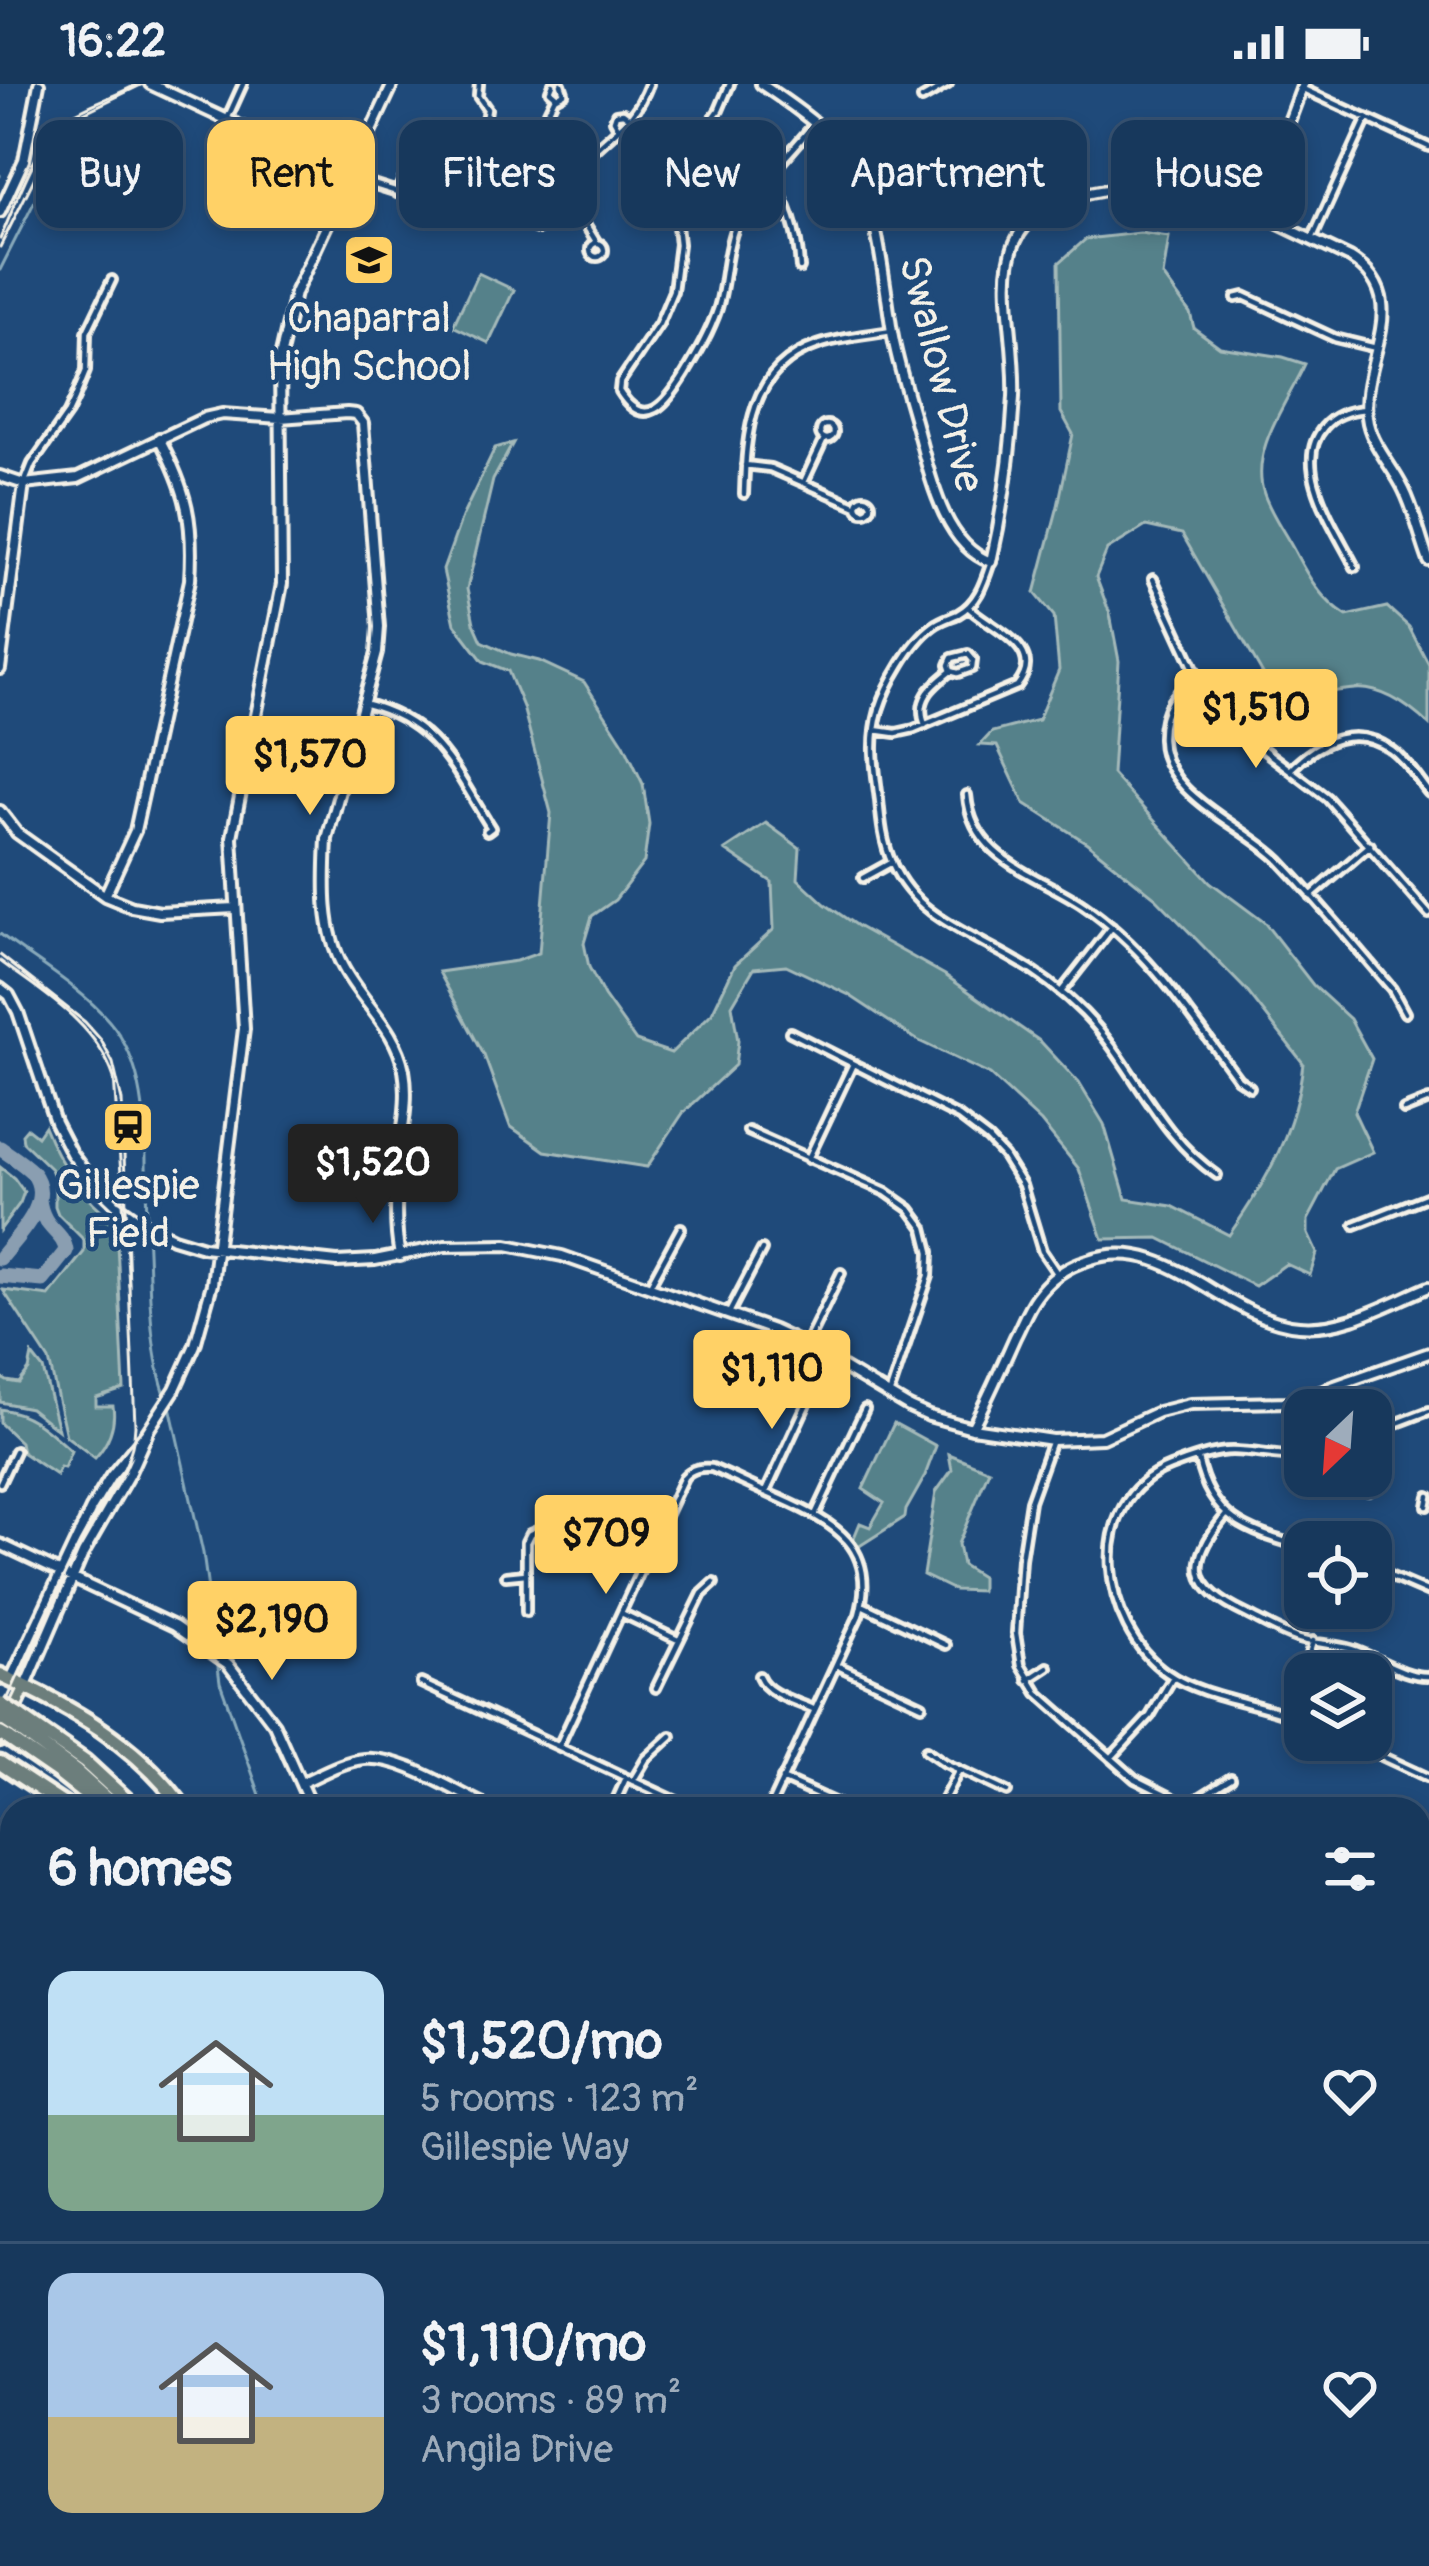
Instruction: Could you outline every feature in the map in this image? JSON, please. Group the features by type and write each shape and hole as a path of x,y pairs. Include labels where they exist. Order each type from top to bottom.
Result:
{"highway":[{"path":"5,1678 110,1734 152,1769 174,1797"},
{"path":"0,1703 9,1732 75,1771 104,1797"},
{"path":"0,1718 9,1732 89,1797"},
{"path":"9,1732 85,1762 123,1797"},
{"path":"0,1763 52,1797"}],"main road":[{"path":"0,1703 5,1678"},
{"path":"9,1732 26,1686"}],"street":[{"path":"0,212 24,160 40,84"},
{"path":"150,84 227,119 243,84"},
{"path":"375,123 393,84"},
{"path":"479,84 478,96 488,109 486,120"},
{"path":"544,120 555,97 564,93 557,84 550,92 555,97"},
{"path":"597,148 631,119 649,84"},
{"path":"711,120 730,84"},
{"name":"Swallow Drive","path":"761,84 809,120"},
{"path":"922,99 948,84"},
{"path":"1289,120 1302,86 1429,147"},
{"path":"619,129 616,114 631,119"},
{"path":"1312,239 1367,118"},
{"path":"783,162 807,133"},
{"path":"375,186 397,193 399,188"},
{"path":"1111,189 1070,196 1046,208 1022,232 1010,256 1006,274 1014,396 991,562 980,593 968,607 928,629 891,680 872,748 884,836 892,862 914,897 937,917 1012,958 1061,992 1106,1037 1166,1128 1217,1175"},
{"path":"783,202 798,240 800,268"},
{"path":"5,1678 111,1476 175,1389 204,1319 218,1249 244,1029 232,838 282,584 280,358 295,293 326,228"},
{"path":"589,228 596,243"},
{"path":"677,228 673,291 659,324 621,378 619,391 631,407 648,412 666,403 699,352 713,320 735,228"},
{"name":"Swallow Drive","path":"873,228 892,331 934,490 964,542 991,562"},
{"path":"1289,228 1356,262 1376,284 1383,312 1366,409 1375,442 1408,497 1429,561"},
{"path":"0,669 24,484 75,398 86,370 87,332 112,280"},
{"path":"1236,298 1244,296 1334,338 1377,348"},
{"path":"744,494 748,431 756,403 784,365 814,346 892,331"},
{"path":"1354,567 1314,483 1311,456 1317,437 1330,422 1347,412 1366,409"},
{"path":"0,476 24,484 78,478 159,438 222,414 280,418 347,413 356,414 364,428 379,627 377,652 327,839 328,923 344,970 388,1028 404,1067 406,1102 394,1211 400,1256"},
{"path":"105,896 135,831 190,580 193,545 184,490 159,438"},
{"path":"804,482 824,439"},
{"path":"745,465 761,465 857,506"},
{"path":"1153,580 1197,674 1219,706 1236,726 1328,798 1429,914"},
{"path":"875,730 902,733 925,725 1017,686 1026,675 1028,666 1020,646 968,607"},
{"path":"925,725 924,697 951,671"},
{"path":"1197,674 1174,694 1165,713 1162,741 1168,767 1202,802 1278,858 1392,988 1405,1013"},
{"path":"363,703 410,722 440,746 490,828 487,831"},
{"path":"1290,770 1316,746 1337,739 1366,739 1395,752 1429,793"},
{"path":"967,795 973,824 990,850 1073,898 1112,927 1155,969 1238,1079 1250,1087"},
{"path":"0,811 17,833 105,896 160,912 235,908"},
{"path":"1311,896 1370,844"},
{"path":"862,878 892,862"},
{"path":"1061,992 1112,927"},
{"path":"0,988 18,1012 55,1122 92,1181 131,1215 193,1245 337,1262 450,1246 507,1245 562,1256 729,1313 806,1345 929,1416 1052,1441 1102,1438 1188,1404 1284,1402"},
{"path":"790,1032 959,1117 988,1139 1022,1185 1042,1251 1058,1275"},
{"path":"808,1159 852,1064"},
{"path":"1404,1110 1429,1100"},
{"path":"748,1131 897,1198 927,1236 929,1276 889,1395"},
{"path":"1355,1225 1429,1196"},
{"path":"649,1287 681,1228"},
{"path":"729,1313 762,1250"},
{"path":"972,1428 1030,1307 1058,1275 1093,1258 1122,1254 1169,1265 1260,1317 1302,1326 1348,1321 1429,1287"},
{"path":"806,1345 842,1273"},
{"path":"1329,1389 1429,1353"},
{"path":"766,1492 814,1388"},
{"path":"815,1515 865,1409"},
{"path":"1392,1424 1429,1411"},
{"path":"26,1686 83,1554 147,1432"},
{"path":"1052,1441 1030,1501 1021,1558 1018,1657 1038,1693 1135,1779 1172,1797"},
{"path":"0,1483 15,1451"},
{"path":"1284,1457 1230,1451 1166,1468 1138,1488 1123,1508 1112,1544 1112,1583 1124,1623 1141,1649 1173,1677 1284,1714"},
{"path":"1198,1458 1207,1490 1226,1515 1284,1541"},
{"path":"559,1746 689,1472 712,1468 839,1530 852,1545 865,1583 862,1605 774,1797"},
{"path":"1427,1506 1429,1496"},
{"path":"1226,1515 1202,1552 1200,1570 1205,1586 1222,1602 1296,1638 1348,1648 1414,1675 1429,1676"},
{"path":"526,1612 526,1543 537,1531 595,1539 645,1561"},
{"path":"0,1544 174,1626 224,1660 265,1709 307,1797"},
{"path":"506,1576 526,1574"},
{"path":"1392,1577 1429,1593"},
{"path":"656,1688 702,1594 714,1583"},
{"path":"862,1605 946,1645"},
{"path":"621,1612 679,1640"},
{"path":"1310,1653 1313,1642"},
{"path":"836,1665 922,1705"},
{"path":"1028,1680 1048,1667"},
{"path":"759,1676 762,1684 815,1710"},
{"path":"1111,1758 1150,1716 1173,1677"},
{"path":"421,1683 668,1797"},
{"path":"620,1797 646,1759 671,1736"},
{"path":"926,1750 1006,1792"},
{"path":"301,1783 349,1762 380,1759 402,1765 463,1797"},
{"path":"1392,1761 1429,1778"},
{"path":"945,1797 959,1770"},
{"path":"1202,1797 1232,1778"},
{"path":"782,1779 822,1797"}],"green space":[{"path":"1140,233 1169,237 1163,276 1190,313 1194,328 1220,347 1305,364 1266,444 1261,477 1264,494 1311,579 1330,603 1347,616 1387,607 1409,627 1429,665 1429,725 1405,705 1376,691 1283,693 1272,690 1182,534 1146,526 1107,550 1096,577 1110,614 1119,661 1112,774 1210,882 1264,922 1313,985 1350,1019 1372,1059 1354,1112 1373,1152 1335,1169 1308,1220 1308,1234 1317,1253 1310,1275 1286,1264 1255,1286 1159,1238 1103,1239 1079,1169 1041,1122 990,1075 917,1040 849,995 786,965 754,968 732,1005 738,1041 735,1065 683,1113 647,1167 545,1151 510,1126 484,1055 439,972 539,953 551,813 523,707 508,671 483,661 455,624 443,570 495,448 513,443 493,480 467,589 482,641 584,682 643,784 649,824 644,862 615,900 592,916 584,943 589,967 604,996 636,1041 671,1053 712,1013 735,965 774,929 772,882 725,850 766,823 800,848 798,879 825,904 945,975 1041,1042 1079,1083 1104,1124 1126,1199 1172,1206 1229,1235 1243,1215 1287,1133 1303,1063 1246,990 1156,898 1087,843 1024,803 997,746 980,745 992,732 1038,720 1059,670 1054,616 1035,593 1073,434 1061,412 1059,263 1086,239"},
{"path":"478,273 514,290 489,343 453,326"},
{"path":"44,1126 73,1179 116,1222 124,1389 96,1398 96,1406 113,1406 114,1413 110,1434 95,1458 66,1436 49,1360 3,1290 49,1296 84,1252 84,1240 58,1214 51,1169 23,1142 27,1128 37,1136"},
{"path":"0,1167 24,1192 0,1230"},
{"path":"32,1355 43,1369 58,1430 30,1408 0,1402 0,1377 19,1383"},
{"path":"0,1409 30,1419 71,1451 64,1468 56,1475 22,1452 20,1442 0,1423"},
{"path":"894,1423 936,1446 905,1517 858,1547 853,1540 860,1523 870,1527 884,1503 863,1489"},
{"path":"949,1454 989,1470 958,1544 962,1565 981,1577 981,1591 954,1590 923,1575 936,1492 952,1470"}],"waterway":[{"path":"0,270 36,199"},
{"path":"0,934 84,997 123,1042 134,1065 144,1116 147,1219"},
{"path":"147,1229 153,1336 166,1397"},
{"path":"170,1406 203,1553 216,1649"},
{"path":"217,1659 220,1682 261,1797"}],"taxiway":[{"path":"0,1148 32,1172 40,1195 31,1218 0,1258"},
{"path":"0,1276 43,1280 66,1251 44,1217 39,1199"}],"tram line":[{"path":"0,247 56,135 73,118 143,84"},
{"path":"0,955 85,1022 113,1063 122,1101 129,1285"}],"railway":[{"path":"0,239 28,173 57,127 77,112 137,84"},
{"path":"0,961 82,1026 114,1078 135,1425 129,1457 80,1543 0,1715"}],"place":[{"name":"Chaparral High School","path":"369,260"},
{"name":"Gillespie Field","path":"128,1127"}]}
